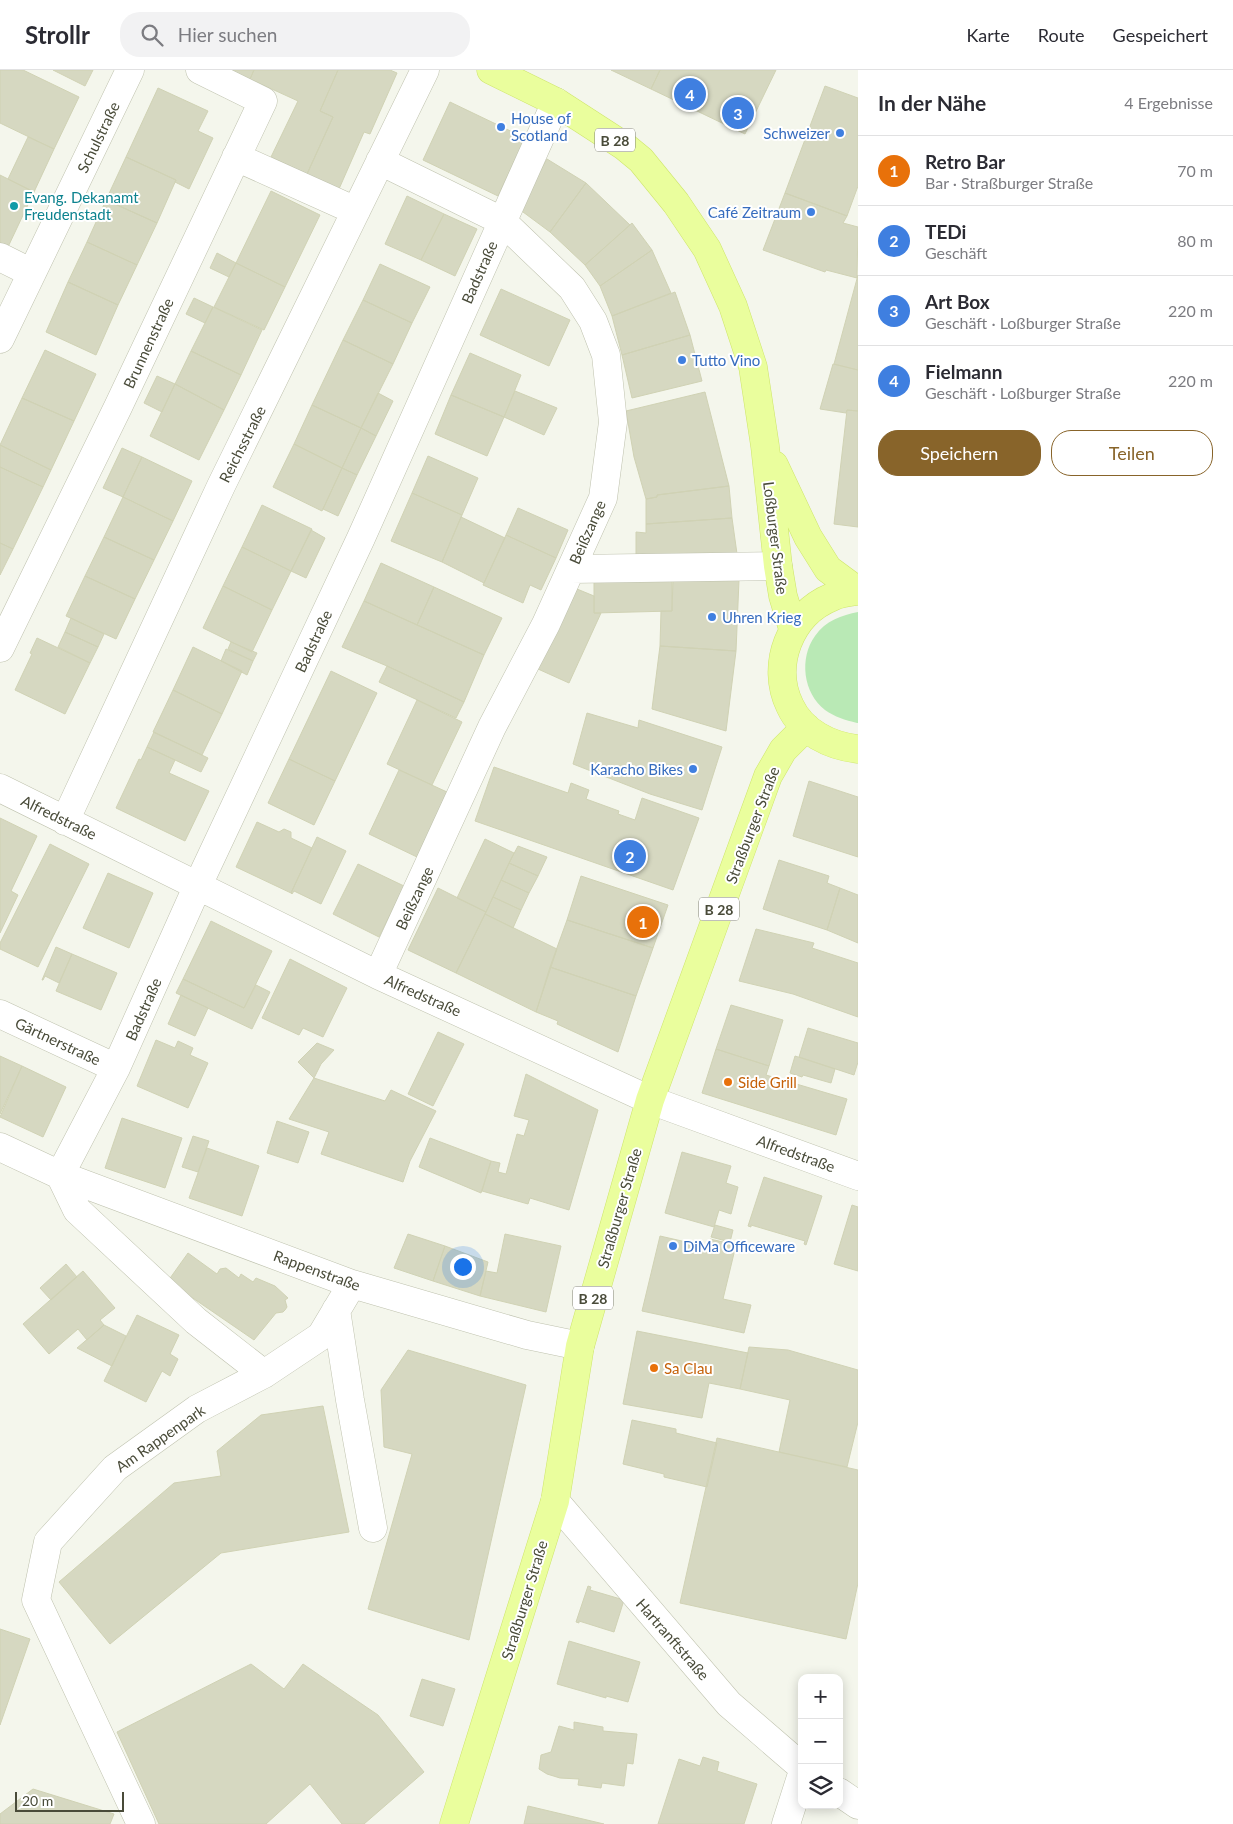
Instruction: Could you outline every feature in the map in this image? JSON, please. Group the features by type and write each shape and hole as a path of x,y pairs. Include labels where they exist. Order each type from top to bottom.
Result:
{"main road":[{"name":"Loßburger Straße","path":"491,70 556,102 624,146 641,160 676,202 707,249 734,306 753,367 765,446 778,566 783,596 793,629"},
{"name":"Loßburger Straße","path":"765,446 808,536 828,569 858,591"},
{"name":"B 28","path":"858,591 832,596 810,609 793,629 783,654 782,681 790,706 806,727 822,739 841,747 858,749"},
{"name":"Straßburger Straße","path":"454,1824 555,1500 580,1346 650,1100 768,776 783,750 806,727"}],"street":[{"name":"Schulstraße","path":"0,339 130,70"},
{"name":"Brunnenstraße","path":"0,648 118,407 263,101 200,70"},
{"name":"Reichsstraße","path":"65,821 221,486 425,70"},
{"name":"Badstraße","path":"60,1175 116,1068 198,885 361,538 556,102"},
{"path":"236,157 356,211"},
{"name":"Beißzange","path":"378,976 492,727 546,624 603,498 613,422 606,355 593,321 572,288 502,221 380,161"},
{"path":"0,257 32,273"},
{"path":"571,569 778,566"},
{"name":"Alfredstraße","path":"0,788 378,976 501,1030 650,1100 858,1176"},
{"name":"Gärtnerstraße","path":"0,1014 116,1068"},
{"name":"Rappenstraße","path":"0,1147 60,1175 352,1284 527,1334 580,1346"},
{"path":"60,1175 77,1210 196,1321 264,1374"},
{"name":"Am Rappenpark","path":"141,1824 36,1600 48,1542 115,1468 197,1409 264,1374 321,1336 352,1284"},
{"path":"336,1310 373,1528"},
{"name":"Hartranftstraße","path":"555,1500 729,1704 799,1764"},
{"path":"786,1824 798,1786"},
{"path":"843,1795 858,1805"}],"green space":[{"path":"858,612 857,723 833,715 818,703 808,685 805,665 810,645 824,626 846,615"}],"building":[{"path":"0,70 23,70 79,97 54,149 0,123"},
{"path":"53,70 93,70 85,86"},
{"path":"231,70 254,70 250,79"},
{"path":"254,70 338,70 320,111 333,117 307,174 271,157 298,101 250,79"},
{"path":"338,70 390,70 397,73 370,134 364,132 339,189 307,174 333,117 320,111"},
{"path":"611,70 660,70 651,89"},
{"path":"660,70 776,70 745,134 651,89"},
{"path":"825,86 858,98 858,186 847,216 785,193"},
{"path":"158,88 208,111 198,131 213,138 189,189 175,182 176,180 126,157"},
{"path":"450,102 525,138 498,196 423,160"},
{"path":"28,137 54,149 34,192 8,179"},
{"path":"126,157 176,180 157,223 106,200"},
{"path":"547,159 586,183 550,232 519,209"},
{"name":"Evang. Dekanamt Freudenstadt","path":"0,175 34,192 7,249 0,245"},
{"path":"586,183 630,225 585,265 550,232"},
{"path":"271,191 320,215 285,287 236,263"},
{"path":"785,193 847,216 843,223 858,227 857,278 826,270 825,272 763,250"},
{"path":"407,196 444,214 421,260 385,244"},
{"path":"106,200 157,223 137,265 87,242"},
{"path":"444,214 477,229 455,276 421,260"},
{"path":"632,223 652,250 600,286 585,265"},
{"path":"87,242 137,265 118,305 68,282"},
{"path":"652,250 671,293 612,316 600,286"},
{"path":"217,253 236,263 229,277 210,268"},
{"path":"236,263 285,287 264,330 214,307"},
{"path":"380,264 430,287 412,323 363,300"},
{"path":"858,275 858,370 834,364"},
{"path":"68,282 118,305 96,355 46,332"},
{"path":"501,289 570,320 549,366 480,335"},
{"path":"675,292 690,335 622,355 612,316"},
{"path":"194,298 213,307 205,323 186,314"},
{"path":"363,300 412,323 393,364 343,340"},
{"path":"213,307 262,330 241,375 191,351"},
{"path":"690,335 702,381 632,398 622,355"},
{"path":"343,340 393,364 361,428 312,405"},
{"path":"45,350 96,374 74,421 22,398"},
{"path":"191,351 241,375 224,410 175,384"},
{"path":"470,353 521,375 504,417 451,395"},
{"path":"833,364 858,370 858,411 847,410 846,413 820,409"},
{"path":"157,376 175,384 162,412 144,403"},
{"path":"175,384 224,410 199,460 150,436"},
{"path":"515,391 557,408 544,435 504,417"},
{"path":"705,392 729,486 657,495 657,497 646,499 634,457 626,411"},
{"path":"378,393 393,401 376,436 361,428"},
{"path":"451,395 504,417 487,456 435,434"},
{"path":"22,398 74,421 51,470 0,445"},
{"path":"312,405 361,428 342,468 294,444"},
{"path":"847,410 858,411 858,527 834,524"},
{"path":"361,428 376,436 357,475 342,468"},
{"path":"294,444 342,468 322,511 273,487"},
{"path":"0,445 51,470 43,487 0,467"},
{"path":"122,448 142,457 123,497 103,488"},
{"path":"428,456 478,478 462,515 412,493"},
{"path":"142,457 192,481 173,521 123,497"},
{"path":"0,467 43,487 13,549 0,543"},
{"path":"342,468 357,475 338,516 323,509"},
{"path":"729,486 732,518 646,524 646,499 657,497 657,495"},
{"path":"412,493 462,515 442,562 391,541"},
{"path":"123,497 173,521 154,560 104,537"},
{"path":"262,505 312,529 291,571 242,547"},
{"path":"518,508 568,530 556,558 506,535"},
{"path":"461,517 505,538 484,583 442,562"},
{"path":"732,518 738,561 636,565 636,532 646,533 646,524"},
{"path":"311,530 325,538 306,578 291,571"},
{"path":"506,535 556,558 541,590 530,585 523,603 483,585"},
{"path":"104,537 154,560 135,599 85,576"},
{"path":"0,543 13,549 0,575"},
{"path":"242,547 291,571 272,610 223,586"},
{"path":"381,563 434,587 417,625 364,601"},
{"path":"85,576 135,599 116,639 66,616"},
{"path":"672,579 672,611 594,613 594,582"},
{"path":"673,579 739,580 736,651 660,646 661,611 672,611"},
{"path":"223,586 272,610 252,652 203,628"},
{"path":"434,587 502,618 484,655 417,625"},
{"path":"577,589 594,596 594,613 601,613 569,683 538,669"},
{"path":"364,601 484,655 464,702 342,647"},
{"path":"71,618 104,634 98,647 65,632"},
{"path":"65,632 98,647 90,663 58,647"},
{"path":"37,638 90,663 65,714 15,690 32,654 30,653"},
{"path":"231,642 257,653 253,661 228,649"},
{"path":"660,646 736,651 726,731 652,709"},
{"path":"193,647 242,671 222,714 173,690"},
{"path":"226,649 253,661 247,675 221,661"},
{"path":"387,666 464,702 456,718 379,682"},
{"path":"331,671 377,693 335,781 289,759"},
{"path":"173,690 222,714 202,755 153,732"},
{"path":"417,700 462,722 432,785 387,764"},
{"path":"587,713 638,728 639,720 722,747 702,810 650,794 573,764"},
{"path":"154,732 208,758 201,772 147,747"},
{"path":"147,747 175,760 169,773 209,791 185,841 116,808 139,759 141,760"},
{"path":"289,759 335,781 314,825 268,803"},
{"path":"494,767 568,793 571,783 589,790 586,799 619,811 618,814 635,820 642,798 699,818 673,890 475,821"},
{"path":"399,770 447,792 417,857 369,834"},
{"path":"809,781 858,797 858,857 793,836"},
{"path":"0,818 37,836 11,891 18,895 0,933"},
{"path":"257,822 279,832 284,829 291,832 291,838 312,848 291,893 236,867"},
{"path":"317,837 346,851 321,904 294,891 291,893"},
{"path":"485,839 514,853 486,912 457,898"},
{"path":"50,844 89,864 38,967 0,949 0,943"},
{"path":"518,846 547,857 538,876 509,863"},
{"path":"779,860 829,876 827,883 840,888 827,930 763,909"},
{"path":"509,863 538,876 529,893 501,880"},
{"path":"358,864 404,886 379,937 333,914"},
{"path":"108,873 153,893 129,948 83,928"},
{"path":"581,876 668,905 653,948 567,920"},
{"path":"501,880 529,893 521,910 493,897"},
{"path":"438,888 486,912 456,973 408,950"},
{"path":"840,888 858,895 858,943 827,930"},
{"path":"493,897 521,910 513,928 485,914"},
{"path":"485,914 557,949 536,1012 456,973"},
{"path":"567,920 653,948 636,996 550,967"},
{"path":"211,921 272,951 244,1008 183,979"},
{"path":"756,929 814,943 812,948 858,963 858,1017 793,994 739,981"},
{"path":"56,947 72,954 59,983 45,976 42,980"},
{"path":"72,954 117,973 101,1010 56,991"},
{"path":"290,959 347,988 323,1037 303,1028 299,1035 262,1018"},
{"path":"550,967 636,996 618,1052 557,1024 558,1021 536,1012"},
{"path":"183,979 244,1008 256,985 270,992 252,1029 176,993"},
{"path":"181,995 208,1008 195,1036 168,1024"},
{"path":"731,1005 783,1020 769,1066 716,1049"},
{"path":"808,1028 858,1043 858,1062 854,1075 799,1057"},
{"path":"438,1032 464,1044 433,1106 408,1094"},
{"path":"156,1040 175,1048 178,1041 193,1048 190,1055 208,1063 188,1108 137,1086"},
{"path":"317,1043 334,1050 321,1064 314,1078 298,1062"},
{"path":"716,1049 769,1066 766,1075 847,1099 836,1135 702,1093"},
{"path":"0,1056 22,1066 0,1114"},
{"path":"795,1056 835,1069 831,1083 790,1073"},
{"path":"22,1066 66,1087 43,1137 0,1117"},
{"path":"526,1074 598,1110 569,1210 530,1198 528,1204 482,1191 491,1161 500,1163 498,1172 506,1174 517,1134 524,1136 529,1120 514,1116"},
{"path":"314,1078 385,1101 391,1090 436,1111 410,1161 403,1182 321,1154 329,1132 289,1119"},
{"path":"122,1118 182,1138 165,1188 105,1168"},
{"path":"277,1121 309,1132 298,1163 267,1153"},
{"path":"193,1136 209,1141 198,1172 182,1167"},
{"path":"430,1138 491,1161 481,1193 419,1167"},
{"path":"207,1148 259,1166 242,1216 189,1198"},
{"path":"682,1152 731,1166 726,1183 738,1187 731,1214 719,1210 714,1227 665,1213"},
{"path":"764,1177 822,1196 806,1245 804,1244 805,1241 751,1225 751,1227 748,1226"},
{"path":"852,1205 858,1207 858,1271 834,1264"},
{"path":"715,1225 733,1230 730,1242 711,1237"},
{"path":"408,1234 445,1246 433,1281 394,1268"},
{"path":"505,1234 561,1246 546,1312 480,1296 486,1271 497,1273"},
{"path":"660,1236 708,1247 710,1239 736,1245 723,1299 751,1305 744,1333 642,1311"},
{"path":"445,1246 488,1262 480,1296 433,1281"},
{"path":"188,1253 217,1274 220,1269 226,1268 239,1278 241,1274 253,1282 256,1278 275,1286 288,1298 285,1300 287,1307 283,1312 276,1313 254,1340 168,1281"},
{"path":"66,1264 77,1277 51,1300 40,1288"},
{"path":"83,1271 115,1308 100,1320 104,1325 87,1340 78,1329 49,1354 23,1324"},
{"path":"137,1315 179,1335 170,1354 178,1359 170,1376 162,1371 146,1402 104,1381"},
{"path":"104,1325 126,1336 112,1366 77,1348"},
{"path":"637,1331 748,1353 740,1389 709,1383 702,1418 623,1404"},
{"path":"749,1347 788,1350 858,1370 858,1422 847,1467 779,1452 790,1400 740,1389"},
{"path":"408,1350 526,1385 469,1640 368,1609 412,1454 384,1447 381,1390"},
{"path":"323,1406 349,1532 221,1553 110,1644 59,1582 174,1483 221,1476 217,1451 261,1415"},
{"path":"632,1420 676,1429 676,1433 717,1443 707,1487 664,1477 664,1474 623,1464"},
{"path":"717,1438 858,1470 858,1583 846,1639 680,1603"},
{"path":"588,1586 591,1587 590,1590 624,1600 614,1632 579,1621 579,1623 576,1622"},
{"path":"0,1629 30,1639 0,1725"},
{"path":"569,1641 640,1662 628,1702 606,1696 606,1698 557,1684"},
{"path":"251,1664 284,1689 303,1664 378,1715 424,1772 364,1824 342,1824 310,1784 266,1824 159,1824 117,1732"},
{"path":"422,1679 455,1689 443,1726 410,1716"},
{"path":"574,1722 603,1727 603,1731 637,1734 633,1764 627,1763 624,1786 602,1783 601,1788 578,1785 579,1779 560,1778 539,1769 541,1755 551,1752 559,1726 574,1730"},
{"path":"703,1757 719,1762 717,1771 757,1784 744,1824 658,1824 679,1759 700,1766"},
{"path":"33,1789 114,1814 110,1824 0,1824 0,1814"},
{"path":"528,1806 604,1824 524,1824"}],"place":[{"name":"Fielmann","path":"690,94"},
{"name":"Art Box","path":"738,113"},
{"name":"House of Scotland","path":"501,127"},
{"name":"Schweizer","path":"840,133"},
{"name":"Evang. Dekanamt Freudenstadt","path":"14,206"},
{"name":"Café Zeitraum","path":"811,212"},
{"name":"Tutto Vino","path":"682,360"},
{"name":"Uhren Krieg","path":"712,617"},
{"name":"Karacho Bikes","path":"693,769"},
{"name":"TEDi","path":"630,856"},
{"name":"Retro Bar","path":"643,922"},
{"name":"Side Grill","path":"728,1082"},
{"name":"DiMa Officeware","path":"673,1246"},
{"name":"Sa Clau","path":"654,1368"}]}
